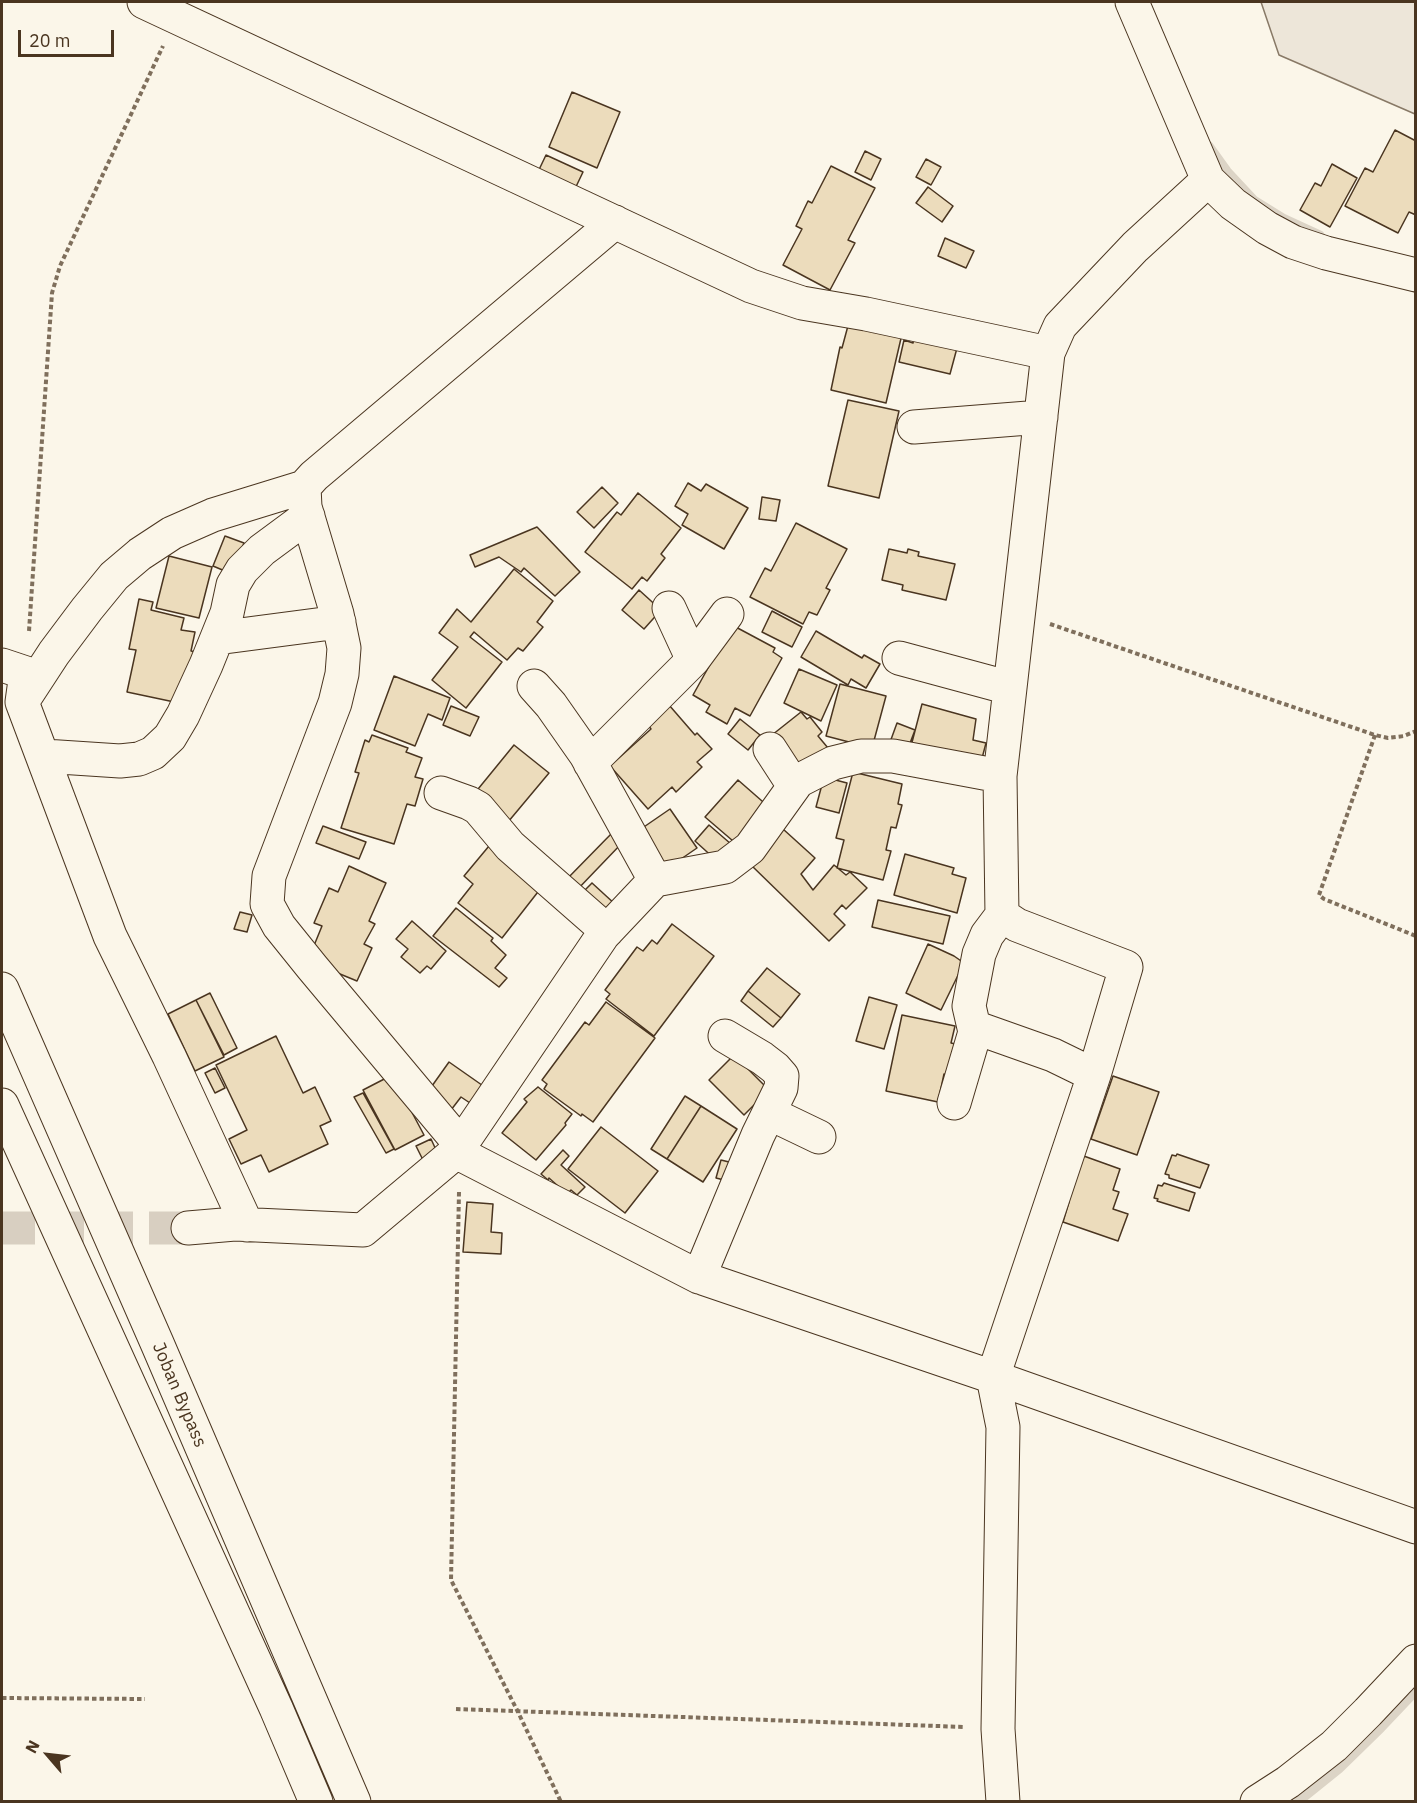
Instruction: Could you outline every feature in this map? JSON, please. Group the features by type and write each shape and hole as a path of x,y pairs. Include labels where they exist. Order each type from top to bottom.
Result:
{"main road":[{"path":"144,2 751,286 802,303 866,314 1048,354"},
{"path":"1132,2 1209,180 1233,204 1267,228 1293,242 1326,253 1416,275"},
{"path":"954,1103 975,1032 969,1006 979,954 987,935 1002,915 1000,776 1048,354 1060,327 1135,246 1209,180"},
{"path":"44,756 120,761 139,759 153,753 170,737 183,715 227,613 233,585 242,570 306,501 323,468 615,222"},
{"path":"914,427 1041,417"},
{"path":"247,1225 111,936 17,680 54,653 114,576 140,554 172,533 213,515 306,501"},
{"path":"306,501 345,648 335,703 268,876 267,904 279,926 312,968 459,1148 699,1277 993,1377 1416,1527"},
{"path":"669,608 693,660"},
{"path":"590,763 693,660 727,614"},
{"path":"217,638 339,622"},
{"path":"899,658 1010,688"},
{"path":"534,687 551,705 590,763 655,880"},
{"path":"770,749 794,786"},
{"path":"188,1228 247,1225 363,1230 459,1148 607,931 655,880 725,867 750,848 798,781 833,763 861,756 893,756 1000,776"},
{"path":"441,793 478,808 510,846 607,931"},
{"path":"1002,915 1017,925 1126,967 1094,1075 993,1377 1003,1426 998,1728 1003,1802"},
{"name":"Joban Bypass","path":"2,989 354,1802"},
{"path":"974,1027 1053,1055 1094,1075"},
{"path":"699,1277 781,1088 782,1076 775,1068 725,1036"},
{"path":"2,1105 276,1708 316,1802"},
{"path":"769,1113 819,1137"},
{"path":"1257,1802 1288,1782 1334,1746 1416,1661"}],"path":[{"path":"17,680 52,293 60,266 177,17"},
{"path":"1018,613 1375,735 1388,738 1404,736 1416,731"},
{"path":"1375,735 1319,895 1323,899 1416,936"},
{"path":"459,1148 451,1580 561,1802"},
{"path":"2,1698 146,1698"},
{"path":"456,1709 998,1728"}],"shaded area":[{"path":"1261,2 1415,2 1415,114 1279,55"}],"building":[{"path":"572,92 620,112 597,168 549,147"},
{"path":"1395,130 1416,141 1416,215 1409,212 1398,233 1345,206 1365,168 1373,172"},
{"path":"865,151 881,159 871,180 855,172"},
{"path":"546,155 583,172 573,193 536,176"},
{"path":"926,159 941,167 931,185 916,177"},
{"path":"1332,164 1357,178 1330,227 1300,210 1315,183 1321,186"},
{"path":"831,166 875,188 848,240 855,243 830,290 783,265 802,229 796,226 808,201 812,203"},
{"path":"928,187 953,206 942,222 916,203"},
{"path":"945,238 974,251 966,268 938,256"},
{"path":"849,322 902,334 886,403 831,390 840,347 842,348"},
{"path":"914,338 957,348 950,374 899,362 904,340 913,343"},
{"path":"848,400 899,411 879,498 828,486"},
{"path":"688,483 701,491 706,484 748,508 724,549 682,525 688,514 675,506"},
{"path":"602,487 618,503 594,528 577,512"},
{"path":"638,493 681,528 661,554 665,558 647,581 642,577 632,589 585,552 617,512 621,515"},
{"path":"762,497 780,500 776,521 759,519"},
{"path":"796,523 847,549 826,588 830,590 817,615 809,612 803,624 750,597 765,568 771,571"},
{"path":"537,527 580,572 555,596 524,568 521,572 499,557 475,567 470,555"},
{"path":"225,536 244,543 232,574 213,566"},
{"path":"889,549 907,553 908,549 919,552 918,556 955,564 946,600 902,590 903,585 882,580"},
{"path":"169,556 212,567 199,618 156,608"},
{"path":"514,569 553,601 537,622 543,627 523,651 518,648 507,660 474,632 470,637 502,662 466,708 432,680 458,647 439,633 457,609 471,622"},
{"path":"639,590 661,610 644,629 622,610"},
{"path":"139,599 153,602 151,610 184,618 181,630 195,632 191,651 196,652 179,703 127,692 136,650 129,649"},
{"path":"772,611 802,627 792,647 762,632"},
{"path":"732,625 775,648 773,652 782,658 750,716 735,708 727,724 706,712 710,705 693,695"},
{"path":"816,631 862,658 864,655 880,664 866,688 851,679 848,685 801,657"},
{"path":"799,669 837,685 821,721 784,703"},
{"path":"394,676 450,698 442,720 428,714 415,746 374,730"},
{"path":"840,684 886,696 872,748 826,736"},
{"path":"922,704 976,719 973,740 986,743 980,766 910,750"},
{"path":"669,705 695,735 697,733 712,749 697,762 702,767 676,792 672,787 648,809 610,766 651,729 648,725"},
{"path":"451,706 479,717 470,736 443,725"},
{"path":"801,712 807,719 810,717 822,732 818,736 828,748 800,770 772,735"},
{"path":"740,719 760,735 748,750 728,734"},
{"path":"897,723 915,730 907,751 889,745"},
{"path":"372,735 408,748 406,752 422,758 415,777 423,779 415,806 407,804 394,844 341,828 359,773 355,772 365,740 369,742"},
{"path":"514,745 549,773 508,822 474,794"},
{"path":"853,772 902,784 898,804 902,805 896,828 891,827 886,850 891,851 883,880 837,868 844,840 836,838"},
{"path":"824,777 847,783 839,813 816,807"},
{"path":"738,780 770,808 740,847 705,817"},
{"path":"670,809 697,848 665,870 638,831"},
{"path":"709,825 731,844 717,861 695,841"},
{"path":"323,826 366,842 359,859 316,843"},
{"path":"783,829 815,858 801,874 813,890 834,865 846,875 850,872 867,888 846,909 842,905 834,914 845,925 829,941 751,865"},
{"path":"613,832 623,842 575,892 564,882"},
{"path":"489,846 541,888 502,938 458,903 473,884 464,876"},
{"path":"905,854 954,868 952,874 966,878 957,913 894,895"},
{"path":"349,866 386,883 369,921 375,924 364,944 372,948 357,981 323,967 313,948 322,926 314,923 329,888 338,892"},
{"path":"592,883 616,905 603,919 579,896"},
{"path":"878,900 950,916 943,944 872,927"},
{"path":"456,908 493,938 491,941 506,955 495,968 507,978 499,987 433,936"},
{"path":"240,912 252,915 247,932 234,929"},
{"path":"412,921 446,951 431,969 427,966 420,973 401,957 408,949 396,939"},
{"path":"672,924 714,956 654,1036 606,999 610,994 605,990 637,947 643,951 652,940 657,944"},
{"path":"928,944 964,963 941,1010 906,993"},
{"path":"767,968 800,994 781,1018 748,991"},
{"path":"748,991 781,1018 773,1027 741,1001"},
{"path":"210,993 237,1048 224,1055 196,1000"},
{"path":"869,997 897,1005 884,1049 856,1041"},
{"path":"196,1000 224,1057 195,1071 168,1014"},
{"path":"606,1002 655,1038 593,1122 544,1089 547,1084 542,1080 585,1022 589,1025"},
{"path":"902,1015 955,1026 951,1043 960,1045 953,1076 944,1074 938,1102 886,1091"},
{"path":"276,1036 303,1093 315,1087 331,1121 320,1126 328,1144 269,1172 261,1155 241,1164 229,1139 247,1130 216,1065"},
{"path":"734,1055 769,1090 744,1115 709,1080"},
{"path":"449,1062 489,1090 476,1107 461,1097 451,1110 427,1093"},
{"path":"215,1068 225,1088 215,1093 205,1073"},
{"path":"392,1075 424,1135 395,1150 363,1090"},
{"path":"1113,1076 1159,1092 1137,1155 1091,1139"},
{"path":"538,1087 572,1114 565,1123 566,1125 536,1160 502,1133 527,1102 524,1099"},
{"path":"363,1093 394,1149 386,1153 354,1097"},
{"path":"685,1096 701,1106 667,1159 651,1149"},
{"path":"701,1106 737,1129 703,1182 667,1159"},
{"path":"601,1127 658,1171 625,1213 568,1169"},
{"path":"431,1139 437,1152 423,1160 416,1146"},
{"path":"563,1150 569,1156 561,1165 585,1187 577,1195 571,1190 567,1194 541,1174"},
{"path":"1177,1154 1209,1165 1200,1188 1169,1178 1169,1175 1165,1174 1172,1155"},
{"path":"1081,1155 1120,1169 1113,1190 1119,1192 1113,1209 1128,1214 1118,1241 1063,1222 1069,1202 1064,1200"},
{"path":"721,1160 733,1163 728,1181 716,1178"},
{"path":"1164,1183 1195,1193 1189,1211 1154,1198 1158,1185 1162,1186"},
{"path":"467,1202 493,1204 491,1232 502,1233 501,1254 463,1252"}],"waterway":[{"path":"1209,146 1227,171 1254,200 1283,218 1320,235"},
{"path":"1298,1802 1339,1769 1416,1691"}],"tunnel":[{"path":"2,1228 188,1228"}]}
